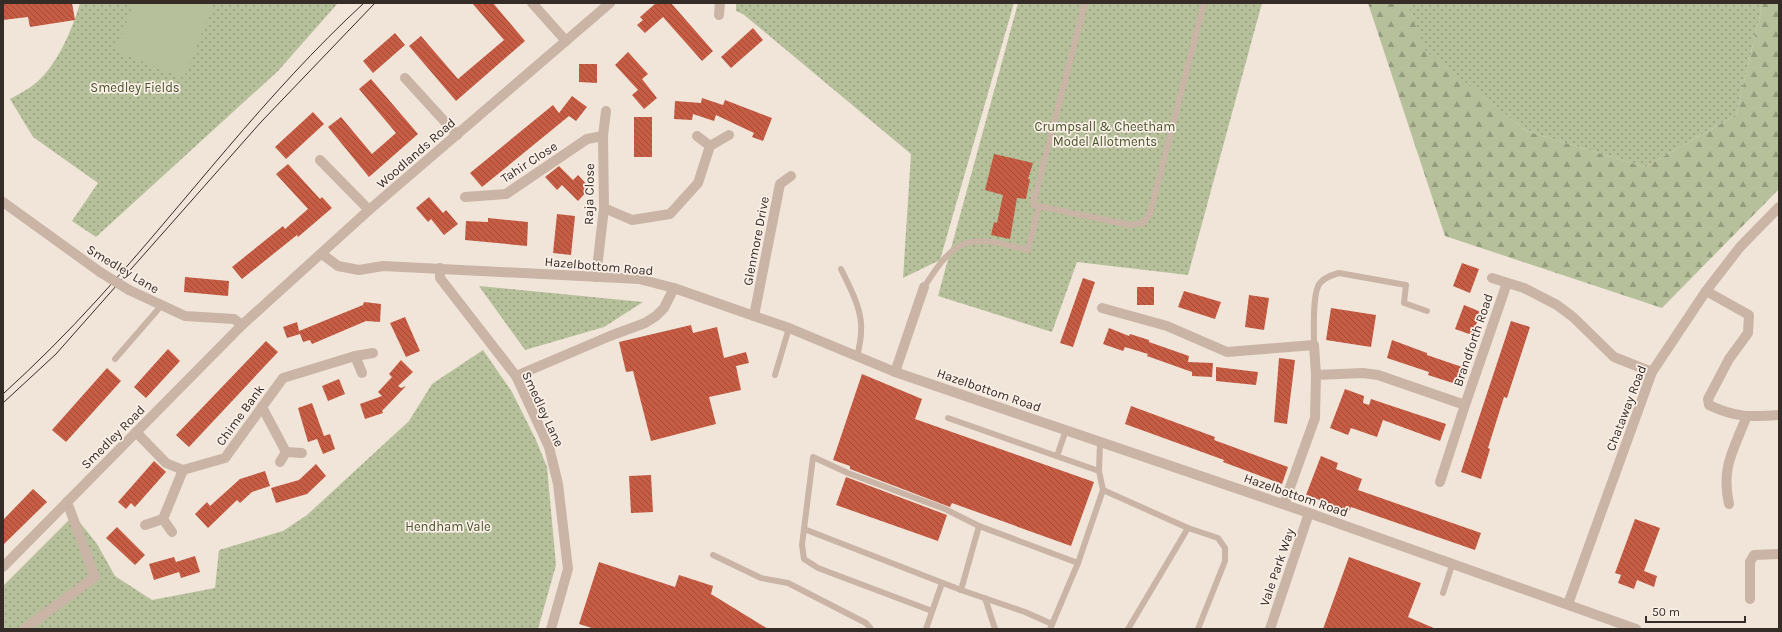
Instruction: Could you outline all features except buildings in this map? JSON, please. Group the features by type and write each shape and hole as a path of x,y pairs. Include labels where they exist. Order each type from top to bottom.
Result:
{"street":[{"path":"532,3 566,41"},
{"name":"Woodlands Road","path":"242,325 369,210 610,3"},
{"path":"719,14 720,3"},
{"path":"405,78 457,135"},
{"name":"Raja Close","path":"596,277 604,208 603,136 606,111"},
{"path":"604,208 632,220 670,214 698,183 710,146 729,135"},
{"name":"Tahir Close","path":"465,197 506,194 587,139 603,136"},
{"path":"697,136 710,146"},
{"path":"320,160 369,210"},
{"name":"Glenmore Drive","path":"754,316 780,184 791,176"},
{"name":"Smedley Lane","path":"3,202 100,272 129,290 185,316 234,319 242,325"},
{"name":"Chataway Road","path":"1568,604 1652,372 1706,291 1740,247 1779,207"},
{"name":"Hazelbottom Road","path":"322,254 338,266 359,270 383,266 639,279 674,288 789,328 895,372 1284,504 1452,565 1568,604 1636,629"},
{"name":"Smedley Lane","path":"440,268 440,278 516,376 549,447 558,484 568,569 551,628"},
{"name":"Brandforth Road","path":"1492,278 1524,288 1557,305 1574,317 1614,357 1652,372"},
{"name":"Brandforth Road","path":"1316,375 1362,373 1378,375 1465,405 1507,283"},
{"path":"895,372 924,287"},
{"path":"516,376 610,336 645,323 656,316 664,308 674,288"},
{"path":"1706,291 1749,315 1748,333 1729,359 1708,399 1709,405 1722,412 1746,418 1779,415"},
{"path":"1102,308 1167,326 1227,352 1314,345 1316,375 1315,418 1284,504"},
{"name":"Smedley Road","path":"3,567 242,325"},
{"name":"Chime Bank","path":"183,470 225,458 283,378 355,356 373,353"},
{"path":"355,356 362,373"},
{"path":"1440,482 1465,405"},
{"path":"262,407 286,452"},
{"path":"1729,504 1725,489 1726,468 1746,418"},
{"path":"136,432 166,463 183,470 163,519 145,525"},
{"path":"286,452 302,453"},
{"path":"280,462 286,452"},
{"path":"24,629 95,577 67,502"},
{"name":"Vale Park Way","path":"1270,629 1309,513"},
{"path":"163,519 172,532"},
{"path":"1750,599 1750,562 1752,557 1754,554 1779,554"}],"lane":[{"path":"1085,3 1033,204 1130,225 1143,223 1150,214 1204,3"},
{"path":"924,287 946,257 957,247 972,243 992,242 1028,250 1039,206"},
{"path":"841,269 856,303 862,331 857,356"},
{"path":"1314,345 1316,292 1319,283 1329,276 1339,273 1406,285 1404,303 1427,311"},
{"path":"115,359 161,306"},
{"path":"774,375 789,328"},
{"path":"948,418 1099,471"},
{"path":"1057,456 1066,430"},
{"path":"804,529 942,583 1025,612 1051,627 1078,563 1103,490 1099,471 1100,442"},
{"path":"932,612 818,568 804,559 802,545 813,457 848,473 945,509 979,526 1078,563"},
{"path":"1103,490 1188,528 1218,538 1225,548 1225,561 1198,629"},
{"path":"961,590 979,526"},
{"path":"1128,629 1188,528"},
{"path":"713,555 761,578 788,583 866,623 871,629"},
{"path":"1443,593 1452,565"},
{"path":"926,629 942,583"},
{"path":"985,598 995,629"}],"green space":[{"name":"Smedley Fields","path":"80,3 338,3 278,71 96,237 72,221 98,183 33,137 10,99 34,85 51,66 69,34"},
{"path":"134,3 214,3 184,78 115,51"},
{"path":"736,3 1014,3 940,260 903,278 911,154 743,14 736,11"},
{"name":"Crumpsall & Cheetham Model Allotments","path":"1018,3 1262,3 1188,275 1077,262 1052,332 938,296"},
{"path":"1368,3 1407,3 1425,50 1526,131 1645,167 1736,115 1763,3 1779,3 1779,189 1662,308 1445,236"},
{"path":"1407,3 1763,3 1736,115 1645,167 1526,131 1424,50"},
{"path":"479,286 643,302 604,327 525,350"},
{"name":"Hendham Vale","path":"483,350 512,392 536,440 547,467 556,565 538,629 3,629 3,586 74,515 97,544 115,576 152,600 215,588 219,550 283,531 307,515 409,421 432,384"}],"tram line":[{"path":"3,394 86,312 130,263 227,148 293,74 364,3"},
{"path":"3,403 56,354 261,122 375,3"}]}
